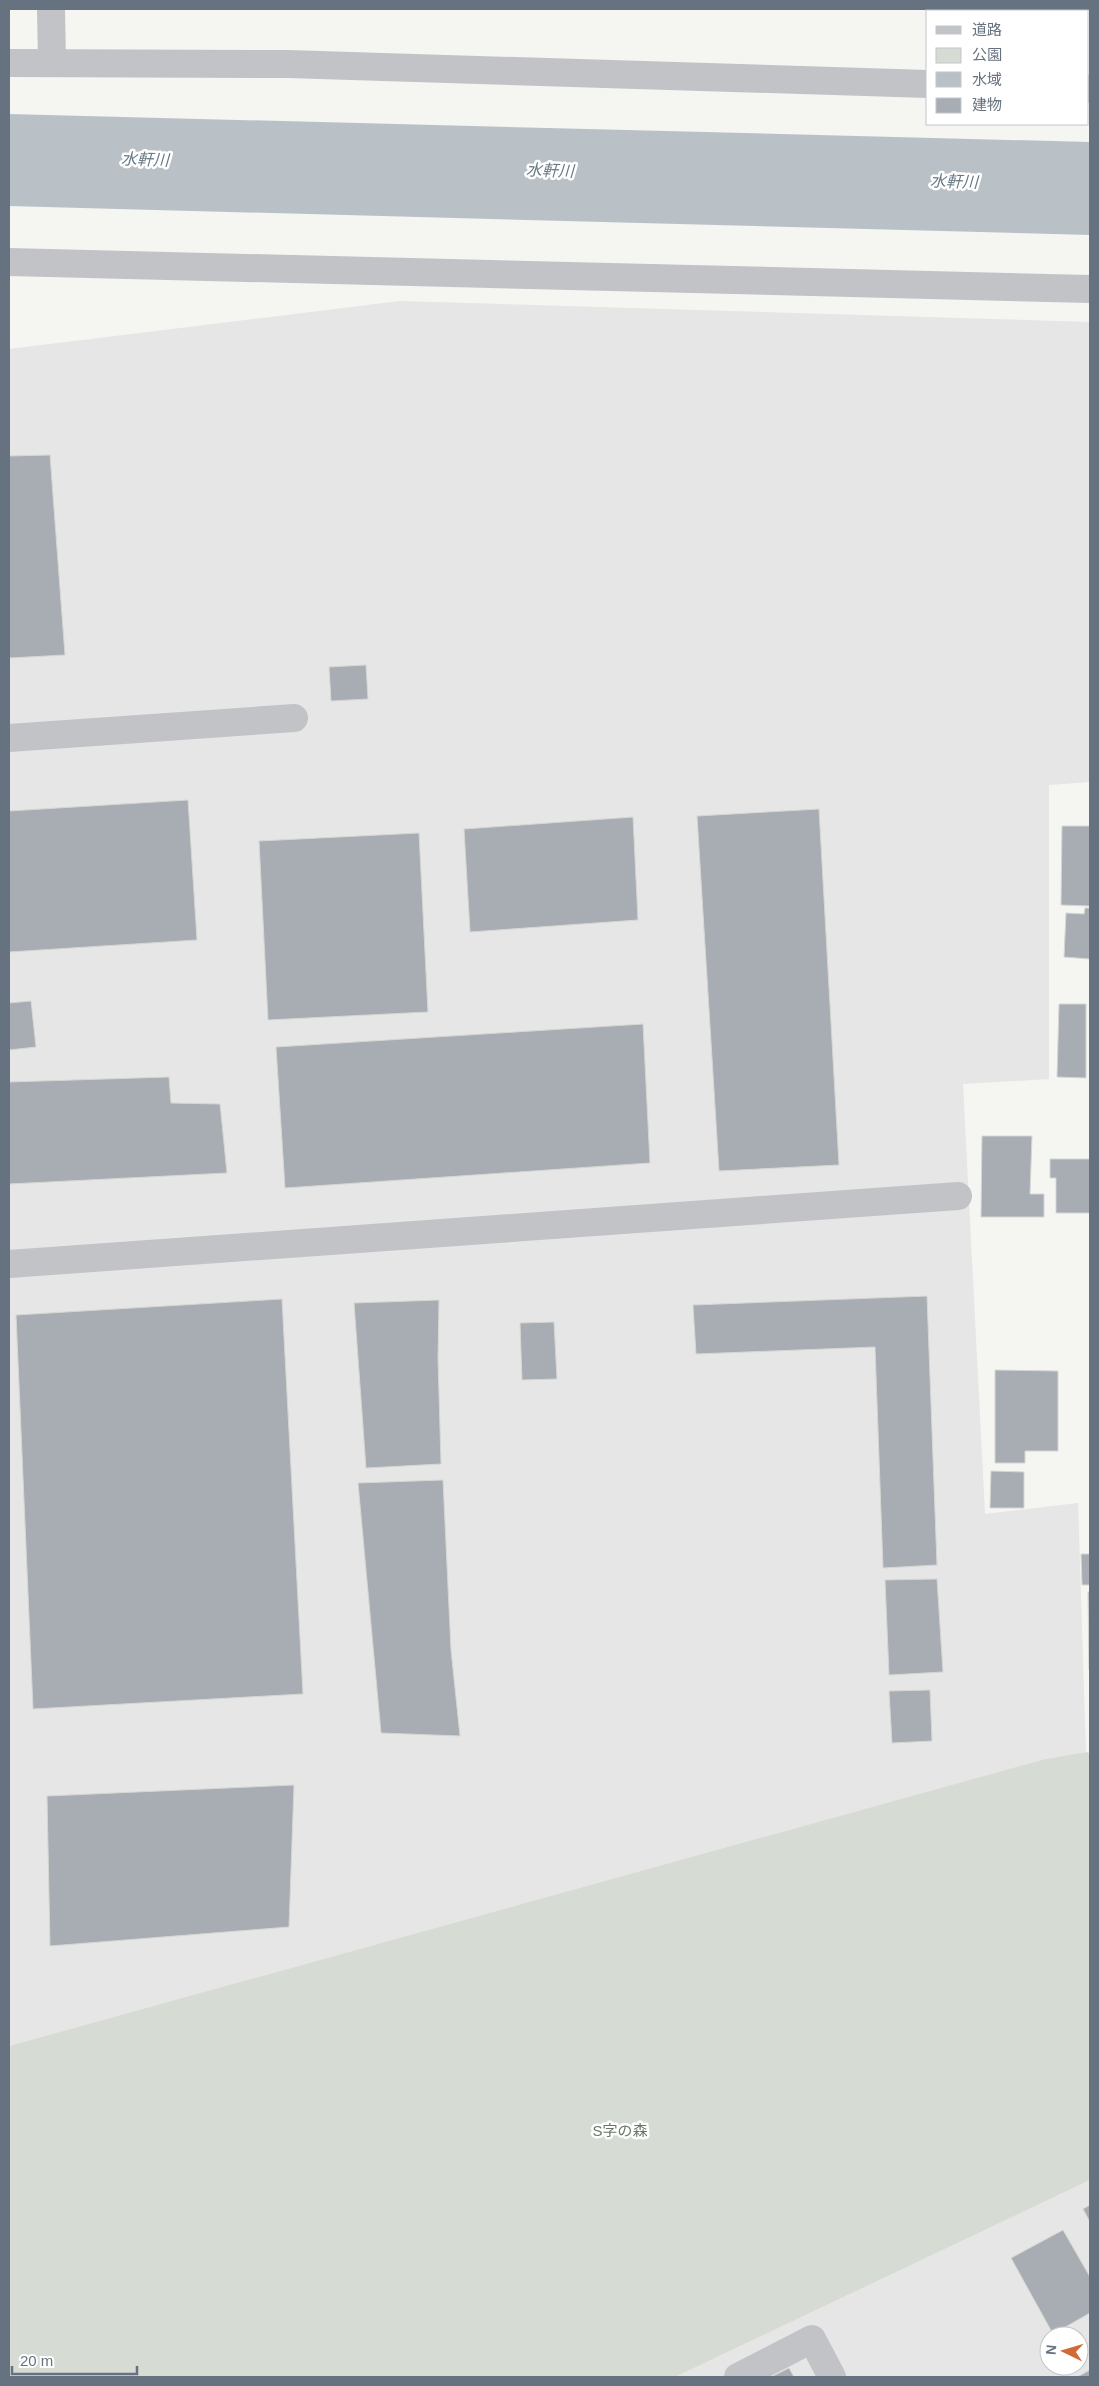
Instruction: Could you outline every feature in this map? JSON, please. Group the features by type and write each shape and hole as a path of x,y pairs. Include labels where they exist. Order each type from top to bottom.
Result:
{"street":[{"path":"51,9 52,63"},
{"path":"9,63 288,64 926,84"},
{"path":"9,262 1090,289"},
{"path":"9,738 294,718"},
{"path":"9,1264 958,1196"},
{"path":"738,2377 812,2339 832,2377"}],"shaded area":[{"path":"400,301 1090,322 1090,782 1049,785 1049,1079 963,1084 985,1514 1078,1503 1086,1752 1045,1759 9,2046 9,349"},
{"path":"1090,2180 1090,2377 675,2377"}],"green space":[{"name":"S字の森","path":"1086,1752 1090,1753 1090,2180 675,2377 9,2377 9,2046 1045,1759"}],"water":[{"name":"水軒川","path":"9,114 1090,142 1090,235 9,206"}],"building":[{"path":"50,455 65,655 9,658 9,456"},
{"path":"366,665 368,699 331,701 329,667"},
{"path":"188,800 197,940 9,952 9,811"},
{"path":"819,809 839,1165 719,1171 697,816"},
{"path":"633,817 638,920 470,932 464,829"},
{"path":"1062,826 1090,826 1090,906 1061,905"},
{"path":"419,833 428,1012 268,1020 259,841"},
{"path":"1085,908 1090,908 1090,959 1064,957 1066,913 1084,914"},
{"path":"31,1001 36,1047 9,1050 9,1003"},
{"path":"1059,1004 1086,1004 1086,1078 1057,1077"},
{"path":"643,1024 650,1163 285,1188 276,1047"},
{"path":"169,1077 171,1103 220,1104 227,1173 9,1184 9,1082"},
{"path":"982,1136 1032,1136 1030,1194 1044,1194 1044,1217 981,1217"},
{"path":"1050,1159 1090,1159 1090,1213 1056,1213 1056,1178 1050,1178"},
{"path":"927,1296 937,1565 883,1568 875,1347 696,1354 693,1305"},
{"path":"282,1299 303,1694 33,1709 16,1315"},
{"path":"439,1300 438,1358 441,1464 366,1468 354,1303"},
{"path":"554,1322 557,1379 522,1380 520,1323"},
{"path":"995,1370 1058,1371 1058,1451 1025,1451 1025,1463 995,1463"},
{"path":"991,1471 1024,1472 1024,1508 990,1508"},
{"path":"443,1480 451,1650 460,1736 381,1733 358,1483"},
{"path":"1081,1554 1090,1554 1090,1585 1082,1585"},
{"path":"937,1579 943,1672 889,1675 885,1580"},
{"path":"1088,1592 1090,1592 1090,1670 1089,1670"},
{"path":"930,1690 932,1741 892,1743 889,1691"},
{"path":"294,1785 289,1927 50,1946 47,1796"},
{"path":"1090,2205 1090,2222 1083,2209"},
{"path":"1063,2230 1090,2277 1090,2313 1067,2326 1049,2326 1011,2258"},
{"path":"789,2368 794,2377 771,2377"},
{"path":"1089,2371 1090,2377 1077,2377 1089,2376"}]}
